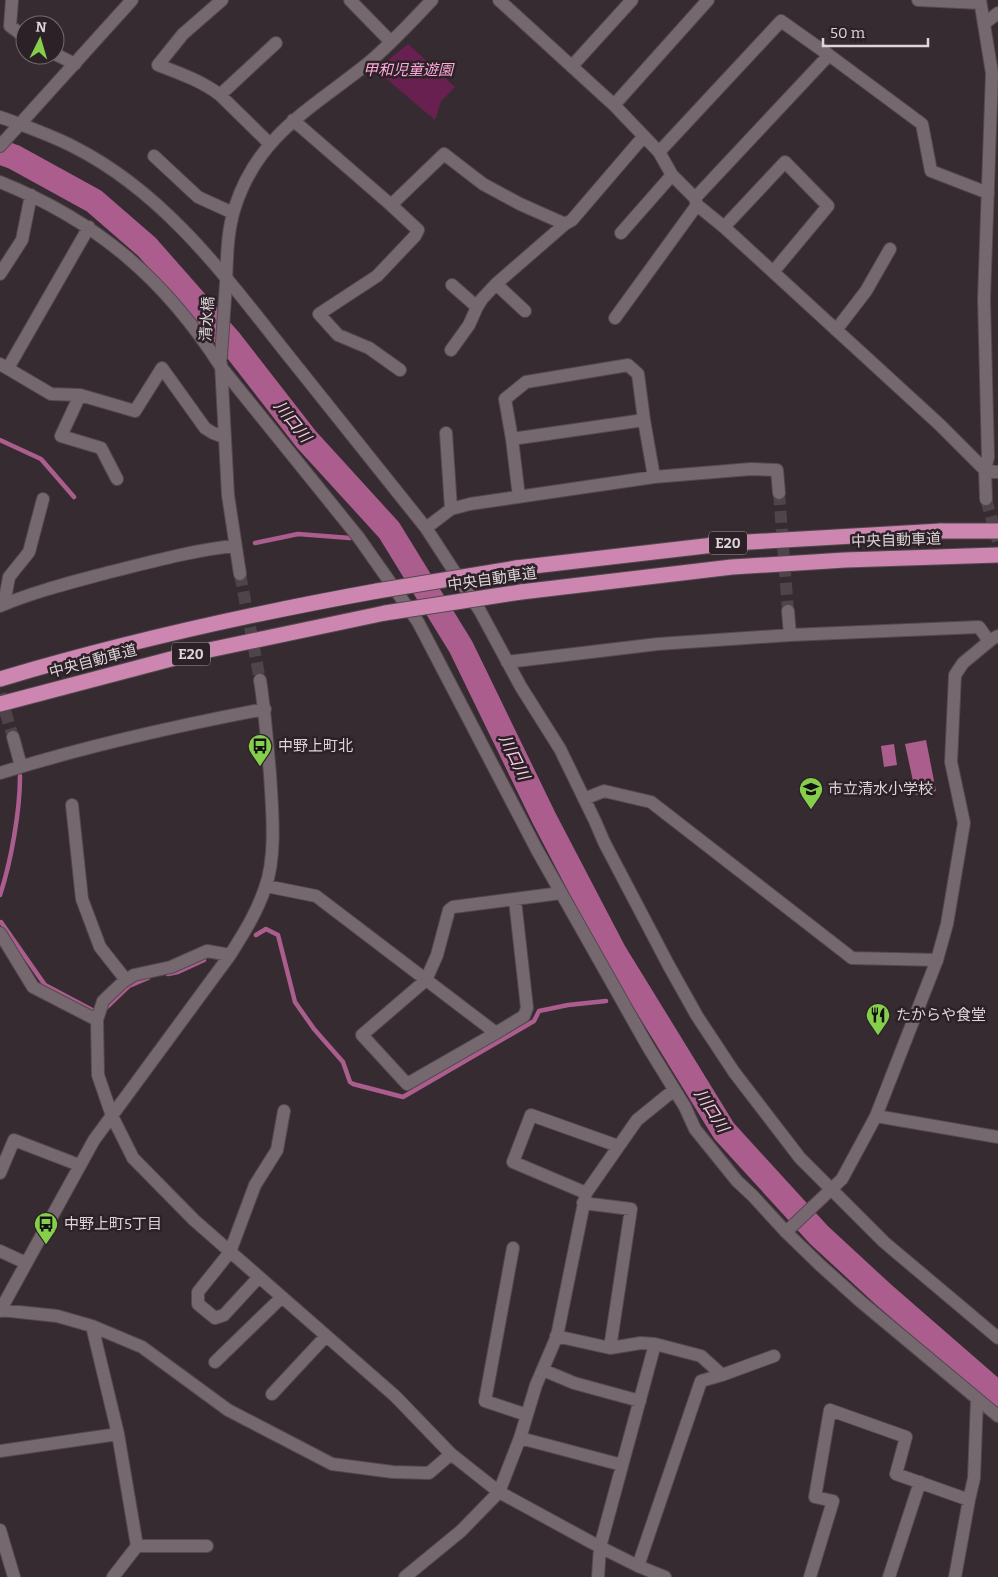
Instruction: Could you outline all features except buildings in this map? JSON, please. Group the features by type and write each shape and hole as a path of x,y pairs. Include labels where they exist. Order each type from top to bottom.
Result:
{"highway":[{"name":"中央自動車道","path":"0,679 184,630 279,609 516,568 730,542 941,531 998,531"},
{"name":"中央自動車道","path":"0,704 190,654 385,613 521,592 732,567 942,556 998,555"}],"street":[{"path":"5,25 12,0"},
{"path":"0,146 132,0"},
{"path":"222,0 183,34 158,64 213,89 269,143"},
{"path":"350,0 391,42"},
{"name":"清水橋","path":"240,574 234,546 228,495 221,362 229,233 240,192 269,143 293,120 366,64 391,42 432,0"},
{"path":"499,0 614,105 659,152 672,175 696,201 992,471"},
{"path":"572,66 632,0"},
{"path":"614,105 708,0"},
{"path":"918,0 980,2 992,73 984,299 988,457 992,471 986,499"},
{"path":"984,23 998,13"},
{"path":"659,152 781,21 922,124 931,171 988,193"},
{"path":"220,95 276,43"},
{"path":"614,318 696,201 829,55"},
{"path":"65,59 75,64"},
{"path":"0,118 17,127 73,146 106,165 140,190 180,226 226,280 426,528 480,611 507,662 560,749 630,892 697,1016 734,1072 800,1158 829,1191 884,1242 998,1338"},
{"path":"293,120 418,230 415,236 377,276 319,314 338,335 369,348 400,370"},
{"path":"452,350 469,324 476,307 496,284 564,224 572,220 644,136"},
{"path":"391,205 444,154 483,184 520,204 564,224"},
{"path":"154,156 198,197 233,213"},
{"path":"724,227 785,162 828,206 773,272"},
{"path":"621,233 672,175"},
{"path":"0,182 31,194 89,227 124,254 153,281 203,339 359,538 418,622 561,893 647,1046 685,1106 695,1129 737,1181 860,1301 998,1416"},
{"path":"0,274 22,240 31,194"},
{"path":"89,227 4,366 51,394 80,395 135,411 162,368 205,428 213,434 224,437"},
{"path":"836,330 866,291 890,249"},
{"path":"496,284 525,311"},
{"path":"452,285 476,307"},
{"path":"519,496 506,399 526,382 628,365 638,374 654,477"},
{"path":"80,395 61,436 101,448 117,479"},
{"path":"512,439 644,420"},
{"path":"446,433 451,509"},
{"path":"426,528 451,509 481,501 654,477 751,469 776,470 779,493"},
{"path":"2,605 9,577 29,552 43,499"},
{"path":"2,605 48,589 148,563 234,546"},
{"path":"788,611 790,636"},
{"path":"507,662 658,644 979,627 994,639 963,663 955,675 951,762 964,824 947,924 937,960 876,1116 848,1170 842,1179 788,1230"},
{"path":"260,680 265,709 273,845 266,886 249,925 230,955 94,1140 0,1310 57,1316 92,1326 142,1347 228,1410 332,1464 393,1472 429,1473 451,1454"},
{"path":"0,773 114,741 265,709"},
{"path":"13,737 21,766"},
{"path":"584,799 604,791 651,802 852,958 937,960"},
{"path":"72,805 82,899 100,947 126,980"},
{"path":"266,886 316,896 496,1033"},
{"path":"515,900 527,1008 524,1016 407,1084 362,1035 426,980 437,955 449,910 453,907 561,893"},
{"path":"0,932 33,987 96,1020"},
{"path":"230,955 207,951 171,967 134,975 103,1001 96,1020 98,1075 112,1116 133,1158 194,1220 394,1396 451,1454 499,1492 600,1547 665,1577"},
{"path":"405,1577 461,1531 499,1492 556,1336 585,1198 637,1120 674,1090"},
{"path":"258,1277 224,1315 215,1318 198,1304 198,1292 230,1252 255,1185 277,1150 284,1111"},
{"path":"610,1348 631,1209 585,1198 513,1162 531,1115 618,1146"},
{"path":"876,1116 998,1137"},
{"path":"0,1173 14,1140 80,1165"},
{"path":"513,1248 485,1401 527,1415"},
{"path":"0,1251 26,1263"},
{"path":"215,1362 282,1297"},
{"path":"92,1326 118,1434 137,1546 114,1577"},
{"path":"272,1394 326,1336"},
{"path":"556,1336 610,1348 641,1343 655,1344 701,1356 722,1375"},
{"path":"598,1577 600,1547 655,1344"},
{"path":"638,1566 701,1381 774,1356"},
{"path":"543,1370 574,1383 640,1400"},
{"path":"955,1577 974,1478 977,1399"},
{"path":"810,1577 833,1501 815,1497 830,1410 906,1437 896,1474 969,1500"},
{"path":"0,1451 118,1434"},
{"path":"520,1438 622,1465"},
{"path":"889,1577 920,1482"},
{"path":"0,1530 14,1577"},
{"path":"137,1546 207,1546"}],"green space":[{"name":"甲和児童遊園","path":"408,44 455,87 441,101 435,120 376,70"}],"shaded area":[{"path":"926,740 936,791 916,795 905,744"},
{"path":"894,744 897,765 884,767 881,746"}],"waterway":[{"name":"川口川","path":"0,152 14,157 94,201 147,247 229,340 306,439 389,530 461,647 544,818 614,952 724,1131 819,1235 884,1295 998,1394"},
{"path":"0,440 41,459 74,497"},
{"path":"255,543 298,534 350,538"},
{"path":"0,895 14,836 20,776"},
{"path":"1,922 45,985 94,1011"},
{"path":"256,935 266,929 278,935 295,1002 314,1029 343,1062 350,1082 403,1097 534,1021 539,1011 568,1005 606,1001"},
{"path":"168,974 178,972 204,960"},
{"path":"105,1009 129,986 148,978"}],"tunnel":[{"path":"779,493 788,611"},
{"path":"986,499 998,541"},
{"path":"240,574 260,680"},
{"path":"0,694 13,737"}],"place":[{"name":"中野上町北","path":"260,767"},
{"name":"市立清水小学校","path":"811,810"},
{"name":"たからや食堂","path":"878,1036"},
{"name":"中野上町5丁目","path":"46,1245"}]}
